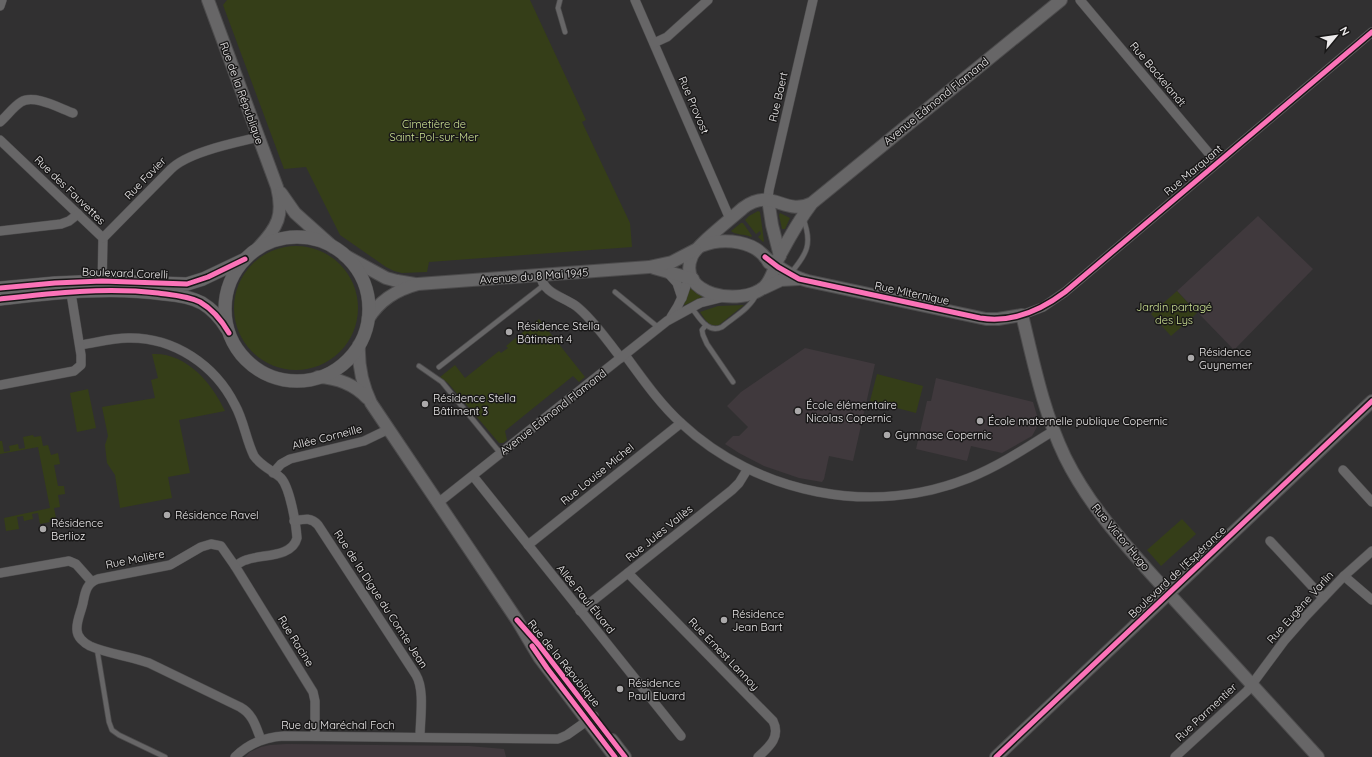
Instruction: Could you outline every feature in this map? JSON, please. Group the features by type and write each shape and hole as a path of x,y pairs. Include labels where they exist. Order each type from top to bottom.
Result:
{"main road":[{"path":"294,237 311,238 333,247 354,265 364,282 368,302 368,320 359,345 351,356 339,367 318,377 305,380 278,378 253,366 235,345 229,333 225,313 227,292 234,273 245,259 258,248 274,240 294,237"},
{"name":"Boulevard Corelli","path":"0,288 187,284 203,279 245,259"},
{"name":"Boulevard Corelli","path":"102,286 153,292 195,300 222,321 229,333"},
{"name":"Boulevard Corelli","path":"0,299 70,287"}],"street":[{"path":"0,6 2,0"},
{"name":"Rue de la République","path":"208,0 277,187 280,202 278,219 270,234 258,248"},
{"name":"Rue Provost","path":"635,0 730,219"},
{"path":"654,43 667,37 708,0"},
{"name":"Rue Baert","path":"768,200 769,190 813,0"},
{"name":"Avenue Edmond Flamand","path":"800,211 812,203 1061,0"},
{"name":"Rue Backelandt","path":"1080,0 1217,163"},
{"name":"Rue Marquant","path":"1022,315 1050,303 1064,292 1372,32"},
{"path":"0,122 20,103 30,99 37,100 73,113"},
{"name":"Rue Favier","path":"104,238 181,160 259,137"},
{"name":"Rue des Fauvettes","path":"0,140 104,238 102,286"},
{"name":"Rue de la République","path":"277,187 295,213 333,247"},
{"path":"667,321 675,311 682,298 690,275 691,259 696,250 730,219 752,202 761,199 778,202 800,211 769,281 761,290"},
{"path":"768,200 772,225 775,266"},
{"path":"0,231 61,224 69,221 78,214"},
{"path":"649,267 672,262 710,243 731,242 752,247 765,257 770,266 775,266 791,277"},
{"name":"Avenue du 8 Mai 1945","path":"344,255 386,278 418,284 542,280 649,267"},
{"path":"649,267 690,275 699,286 708,292 726,297"},
{"path":"664,270 675,280 682,298"},
{"path":"667,321 691,307 710,300 745,296 791,277"},
{"name":"Rue Miternique","path":"791,277 980,318 998,319 1022,315"},
{"path":"542,280 549,290 579,309 681,423 716,451 747,470 782,483 814,492 860,496 905,494 942,487 972,477 1010,459 1053,430"},
{"name":"Avenue du 8 Mai 1945","path":"368,320 375,309 387,297 405,288 418,284"},
{"path":"0,385 76,370 81,365 82,360 80,345 70,287"},
{"name":"Rue Victor Hugo","path":"1022,315 1045,408 1053,430 1069,466 1091,503 1109,526 1318,757"},
{"name":"Avenue Edmond Flamand","path":"438,503 667,321"},
{"path":"80,345 118,338 141,338 168,345 195,358 213,373 227,391 240,415 254,456 282,480 286,486 297,538 294,546 290,550 282,553 246,559 235,566"},
{"name":"Rue de la République","path":"359,345 361,376 371,403"},
{"name":"Rue de la République","path":"318,377 333,378 347,383 358,390 371,403 517,620 539,657 625,757"},
{"name":"Boulevard de l'Espérance","path":"996,757 1372,401"},
{"name":"Rue Louise Michel","path":"528,545 681,423"},
{"name":"Allée Corneille","path":"273,473 281,464 290,459 364,441 389,429"},
{"name":"Rue Jules Vallès","path":"580,611 732,490 747,470"},
{"path":"1343,470 1372,502"},
{"name":"Allée Paul Éluard","path":"473,476 680,736"},
{"name":"Rue de la Digue du Comte Jean","path":"294,521 308,519 314,521 318,525 416,675 419,681 420,691 420,737"},
{"path":"1270,541 1323,598"},
{"name":"Rue Molière","path":"92,582 98,579 166,566 175,563 201,547 214,543 219,544 223,548 235,566"},
{"name":"Rue Eugène Varlin","path":"1252,684 1284,641 1344,576 1372,551"},
{"path":"0,573 63,561 69,561 76,564 92,582 86,589 76,628 78,635 84,642 97,648 136,658 149,663 240,707 247,711 251,716 261,740"},
{"name":"Rue Racine","path":"235,566 313,692 315,701 315,736"},
{"name":"Rue Ernest Lannoy","path":"628,573 773,721 776,729 776,737 769,747 758,757"},
{"path":"1344,576 1372,600"},
{"name":"Rue Parmentier","path":"1175,757 1247,691 1252,684"},
{"name":"Rue de la République","path":"591,718 615,757"},
{"name":"Rue du Maréchal Foch","path":"235,757 248,746 261,740 280,736 558,739 567,735 591,718"}],"lane":[{"path":"560,0 558,4 558,13 566,32"},
{"path":"791,277 808,246 808,232 800,211"},
{"path":"439,367 542,280"},
{"path":"691,307 706,325 713,329 722,327 750,305 761,290"},
{"path":"615,292 659,328"},
{"path":"706,325 702,330 704,338 733,382"},
{"path":"419,366 442,382 500,454"},
{"path":"97,648 109,722 112,730 119,735 165,757"}],"shaded area":[{"path":"1258,216 1313,269 1234,350 1177,291"},
{"name":"École élémentaire Nicolas Copernic","path":"805,348 875,364 853,461 829,456 822,482 799,478 764,466 725,444 733,436 739,436 748,427 727,406 741,392"},
{"name":"École maternelle publique Copernic","path":"936,378 1033,402 1038,419 1037,427 1032,436 1002,453 971,446 967,461 916,449 927,401 931,401"},
{"path":"287,744 469,746 504,749 506,757 245,757 250,752 261,747"}],"green space":[{"name":"Cimetière de Saint-Pol-sur-Mer","path":"227,0 530,0 586,120 582,122 630,223 632,247 429,262 427,272 402,273 386,267 340,235 306,167 284,169 223,5"},
{"path":"758,211 760,212 763,242 758,237 761,234 760,231 756,234 745,220"},
{"path":"780,213 790,218 785,229 782,229 779,215"},
{"path":"743,223 752,236 751,237 731,231"},
{"path":"302,246 320,250 331,256 344,268 354,284 358,308 354,332 348,343 336,356 314,368 290,370 272,366 261,360 248,348 236,326 234,302 238,284 244,273 256,260 278,248"},
{"path":"689,288 702,295 702,297 685,305 683,304"},
{"name":"Jardin partagé des Lys","path":"1177,291 1197,313 1171,336 1151,314"},
{"path":"744,305 716,326 710,324 700,312 718,306"},
{"path":"539,319 585,377 579,382 573,376 505,431 507,440 503,443 499,443 448,383 440,377 455,365 465,378 499,351 501,353 508,348 506,346"},
{"path":"152,354 176,358 196,371 213,390 225,411 179,420 190,473 168,477 172,498 120,508 115,475 107,463 105,445 108,436 102,407 155,398 151,380 158,378"},
{"path":"877,374 923,386 916,413 870,401"},
{"path":"88,389 96,428 77,432 70,393"},
{"path":"33,435 34,437 41,436 43,446 48,445 51,455 58,453 60,464 54,465 58,486 64,486 65,494 58,495 60,507 54,508 56,518 49,520 50,522 40,524 38,513 32,514 33,519 24,521 23,516 17,517 19,529 6,531 4,518 50,508 38,447 0,454 0,441 2,441 4,452 10,451 9,446 18,444 19,449 25,448 23,437"},
{"path":"1182,519 1196,534 1161,566 1147,550"}],"cycle path":[{"path":"765,257 778,267 799,279 980,318 1003,319 1025,314 1046,305 1065,292 1372,32"},
{"path":"0,288 55,283 102,281 187,284 208,277 245,259"},
{"path":"0,299 59,293 99,291 138,291 174,295 190,298 209,308 229,333"},
{"path":"996,757 1372,401"},
{"path":"517,620 539,645 625,757"},
{"path":"532,646 615,757"}],"place":[{"name":"Résidence Stella Bâtiment 4","path":"509,332"},
{"name":"Résidence Guynemer","path":"1191,358"},
{"name":"Résidence Stella Bâtiment 3","path":"425,404"},
{"name":"École élémentaire Nicolas Copernic","path":"798,411"},
{"name":"École maternelle publique Copernic","path":"980,421"},
{"name":"Gymnase Copernic","path":"887,435"},
{"name":"Résidence Ravel","path":"167,515"},
{"name":"Résidence Berlioz","path":"43,529"},
{"name":"Résidence Jean Bart","path":"724,620"},
{"name":"Résidence Paul Eluard","path":"620,689"}]}
